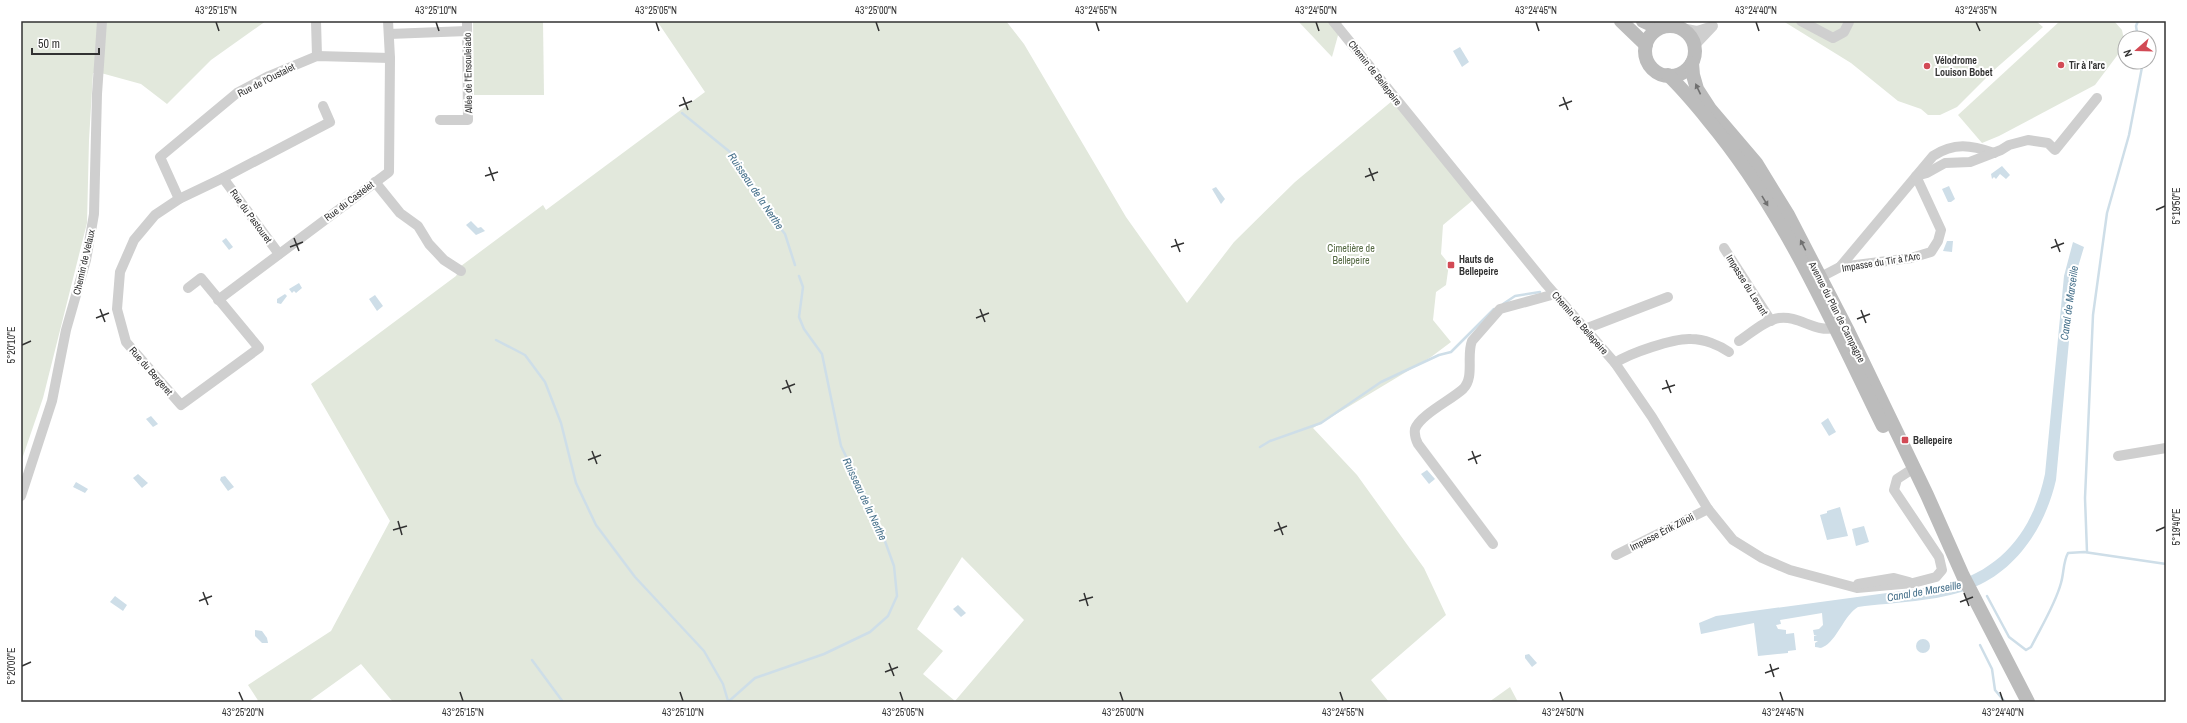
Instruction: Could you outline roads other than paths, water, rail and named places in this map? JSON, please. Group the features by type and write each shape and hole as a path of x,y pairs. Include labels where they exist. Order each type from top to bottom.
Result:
{"main road":[{"path":"1620,21 1646,45"},
{"path":"1643,21 1658,28"},
{"path":"1666,26 1681,28 1687,32 1695,45 1692,63 1683,72 1668,76 1653,68 1647,57 1646,45 1653,33 1658,28 1666,26"},
{"name":"Avenue du Plan de Campagne","path":"1692,63 1693,75 1698,90 1710,108 1756,163 1788,215 1851,338 1910,470"},
{"name":"Avenue du Plan de Campagne","path":"1668,76 1682,88 1745,167 1781,226 1910,470 2028,702"}],"street":[{"name":"Chemin de Velaux","path":"21,496 52,400 66,330 86,260 94,214 97,94 102,21"},
{"path":"316,21 317,56"},
{"path":"388,21 390,34 390,58"},
{"name":"Chemin de Bellepeire","path":"1334,21 1555,294 1615,363 1652,417 1708,509 1733,540 1762,558 1809,576 1863,589 1913,583 1936,577 1941,572 1942,567 1939,557 1896,495 1894,482 1910,470"},
{"path":"1801,21 1833,38 1844,32 1849,22"},
{"path":"1681,28 1697,31 1716,24"},
{"path":"1695,45 1716,24"},
{"path":"390,34 467,26"},
{"name":"Allée de l'Ensouleiado","path":"440,120 468,120 467,26"},
{"name":"Rue de l'Oustalet","path":"179,199 160,157 237,93 269,76 317,56 390,58"},
{"name":"Rue du Castelet","path":"218,300 389,172 390,58"},
{"path":"1916,176 1927,173 1945,163 1965,163 1994,153 2009,145 2028,140 2037,140 2048,143 2055,150 2097,98"},
{"name":"Rue du Bergeret","path":"188,288 201,278 259,348 181,405 126,342 117,309 120,272 134,240 155,215 179,199 223,178 330,122 323,106"},
{"path":"1840,267 1933,156 1952,146 1964,145 1994,153"},
{"name":"Impasse du Tir à l'Arc","path":"1819,278 1840,267 1911,258 1931,252 1938,241 1941,230 1916,176"},
{"name":"Rue du Pastouret","path":"223,178 279,254"},
{"path":"375,182 400,213 418,226 444,260 461,271"},
{"name":"Impasse du Levant","path":"1724,248 1770,321"},
{"path":"1493,544 1418,444 1415,432 1418,424 1463,388 1469,374 1470,347 1472,341 1500,309 1555,294"},
{"path":"1585,329 1668,297"},
{"path":"1739,341 1777,318 1786,318 1821,329 1835,328"},
{"path":"1615,363 1630,355 1681,340 1699,340 1720,347 1729,352"},
{"path":"2118,456 2166,448"},
{"name":"Impasse Érik Zilioli","path":"1616,555 1708,509"}],"water":[{"path":"1460,47 1469,62 1462,67 1453,51"},
{"path":"2002,166 2010,175 2006,179 2000,174 1996,179 1994,177 1992,179 1991,174"},
{"path":"1949,186 1955,199 1951,202 1948,202 1942,189"},
{"path":"1216,187 1225,199 1221,204 1212,189"},
{"path":"471,221 478,228 481,227 485,231 476,235 466,225"},
{"path":"226,238 233,247 229,250 222,241"},
{"path":"1947,241 1953,241 1952,252 1943,251"},
{"name":"Canal de Marseille","path":"2073,242 2084,247 2075,277 2056,480 2045,514 2026,545 2015,559 2002,571 1987,581 1957,593 1943,597 1915,601 1858,607 1853,611 1828,644 1821,648 1815,647 1815,643 1818,641 1814,641 1814,636 1817,635 1814,635 1813,630 1819,629 1823,625 1822,613 1780,620 1781,624 1776,625 1778,629 1786,630 1786,634 1794,633 1796,650 1788,651 1788,653 1758,656 1754,623 1701,634 1699,623 1716,616 1946,585 1966,578 1984,569 1999,558 2023,530 2040,494 2045,474 2064,276"},
{"path":"299,283 302,288 296,293 294,291 292,293 289,289"},
{"path":"285,294 287,296 281,304 277,303 277,299"},
{"path":"375,295 383,306 377,311 369,299"},
{"path":"151,416 158,424 153,427 146,419"},
{"path":"1828,418 1836,432 1829,436 1821,423"},
{"path":"1427,470 1435,479 1429,484 1421,474"},
{"path":"138,474 148,483 142,488 133,478"},
{"path":"225,476 234,487 228,491 220,480 221,477"},
{"path":"76,482 88,489 85,493 73,487"},
{"path":"1840,507 1848,536 1827,540 1820,515"},
{"path":"1864,526 1869,542 1856,546 1852,529"},
{"path":"115,596 127,605 123,611 110,602"},
{"path":"958,605 966,613 961,617 953,609"},
{"path":"255,630 262,631 267,638 268,643 262,643 255,636"},
{"path":"1923,639 1928,641 1930,646 1928,651 1923,653 1918,651 1916,646 1918,641"},
{"path":"1529,654 1537,663 1532,667 1525,658 1525,655"}],"waterway":[{"path":"2137,30 2136,26 2138,21"},
{"path":"2087,552 2085,498 2093,315 2107,213 2129,135 2141,70"},
{"name":"Ruisseau de la Nerthe","path":"682,113 730,152 770,215 785,234 795,265"},
{"name":"Ruisseau de la Nerthe","path":"728,702 755,678 824,654 870,632 888,616 897,596 894,566 878,522 841,446 822,354 804,329 799,317 803,287 799,276"},
{"path":"1503,304 1515,296 1540,292"},
{"path":"1260,447 1270,441 1321,423 1381,382 1439,355 1451,352 1494,309"},
{"path":"496,340 525,355 545,382 561,423 576,483 596,525 635,577 704,651 723,684 728,701"},
{"path":"1987,596 2009,637 2026,650 2031,647 2048,616 2061,583 2065,560 2068,553 2084,552 2166,564"},
{"path":"1980,645 1992,669 1995,690 2005,702"},
{"path":"532,660 563,702"}],"place":[{"name":"Tir à l'arc","path":"2061,65"},
{"name":"Vélodrome Louison Bobet","path":"1927,66"},
{"name":"Hauts de Bellepeire","path":"1451,265"},
{"name":"Bellepeire","path":"1905,440"}],"park label":[{"name":"Cimetière de Bellepeire","path":"1351,254"}]}
